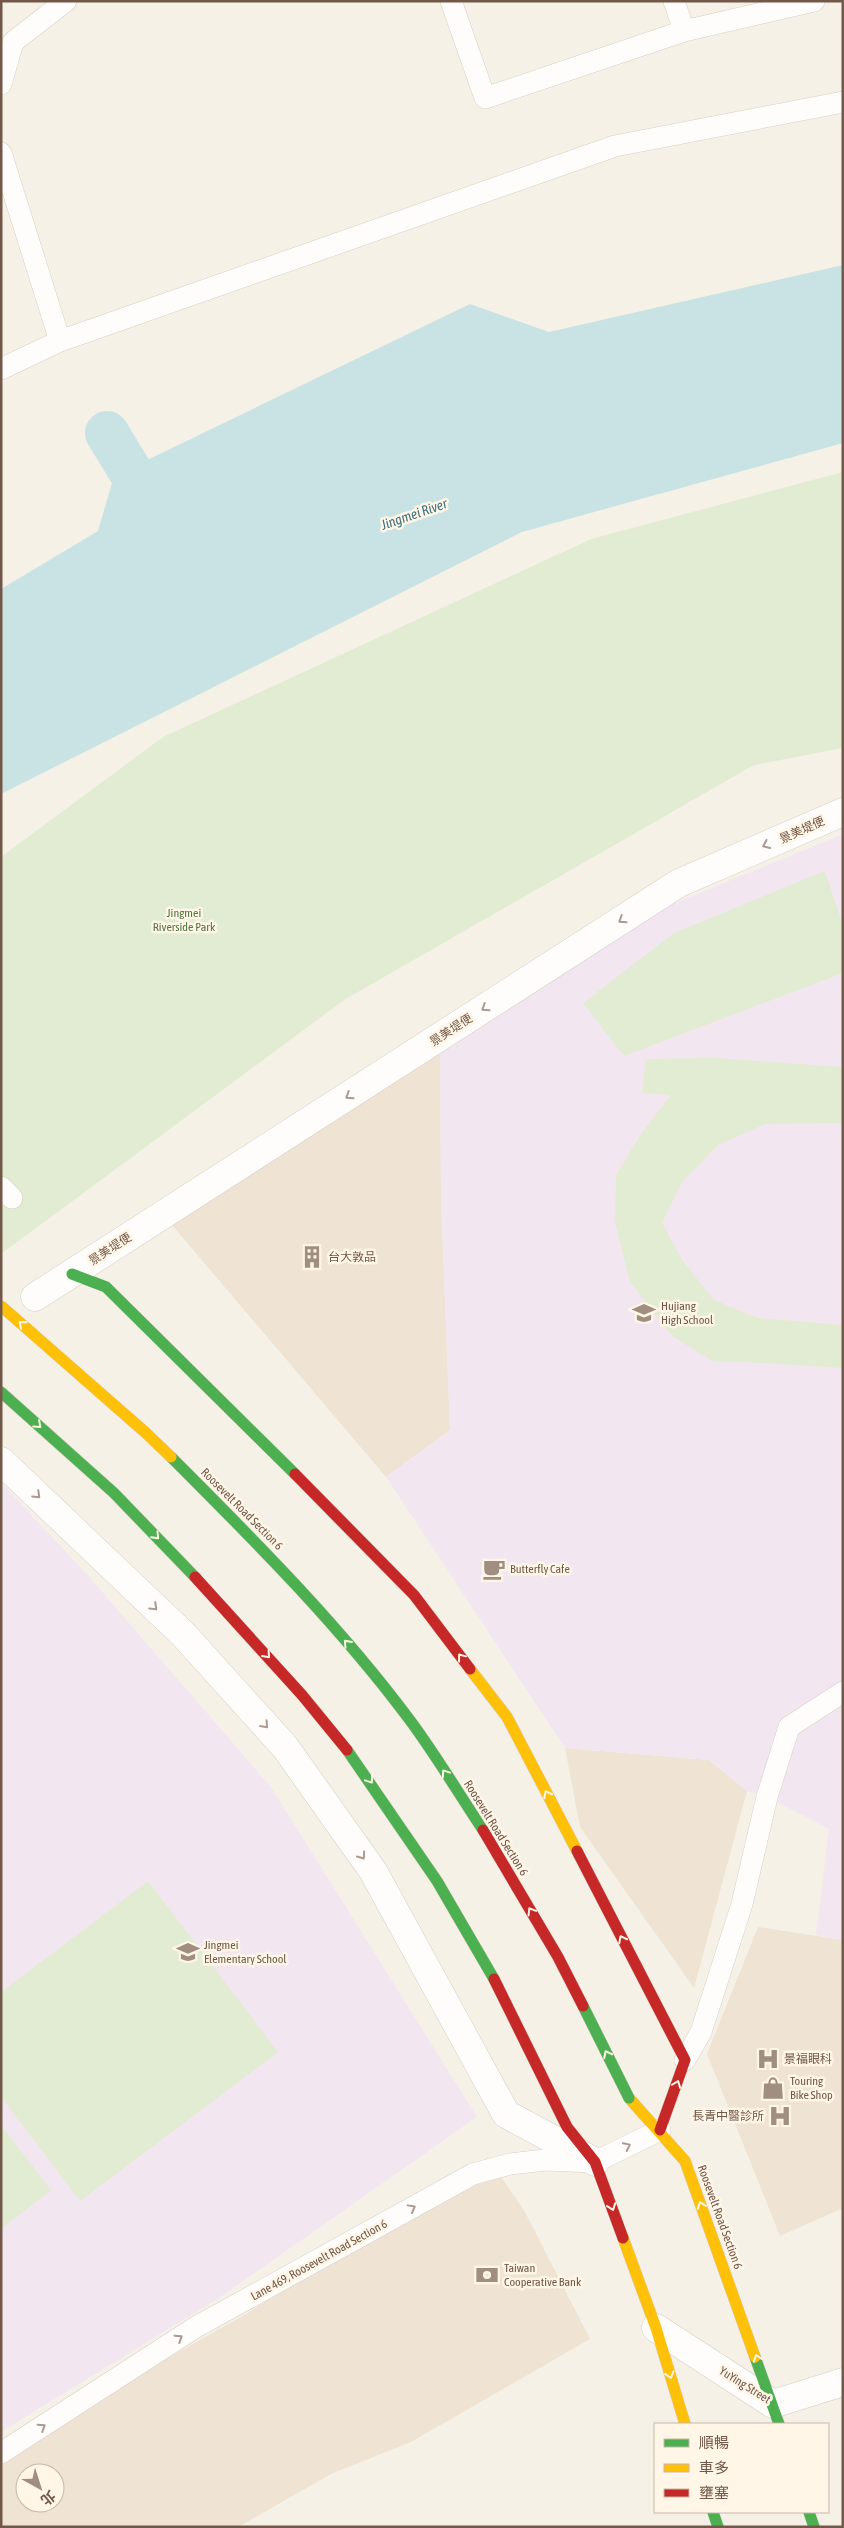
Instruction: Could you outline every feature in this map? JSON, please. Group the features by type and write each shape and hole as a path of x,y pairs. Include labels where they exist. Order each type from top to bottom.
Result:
{"main road":[{"path":"72,1274 106,1287 257,1435 414,1595 507,1717 685,2060 660,2130"},
{"name":"Roosevelt Road Section 6","path":"1,1306 146,1433 264,1550 352,1649 412,1723 486,1834 558,1957 629,2098 660,2130 685,2160 776,2414"},
{"path":"1,1392 114,1493 219,1601 302,1695 360,1766 437,1881 492,1976 567,2127 595,2162 656,2328 685,2423"},
{"path":"713,2513 718,2527"},
{"path":"809,2513 814,2527"}],"street":[{"name":"景美堤便","path":"35,1298 679,884 843,812"},
{"path":"1,1461 183,1634 285,1747 373,1871 506,2114 595,2162"},
{"name":"YuYing Street","path":"656,2328 776,2414 843,2382"}],"lane":[{"path":"1,84 13,42 66,1"},
{"path":"450,1 485,98 684,31 814,1"},
{"path":"674,1 684,31"},
{"path":"1,370 60,341 615,146 843,102"},
{"path":"1,153 60,341"},
{"path":"685,2060 701,2032 742,1904 767,1797 789,1727 843,1692"},
{"name":"Lane 469, Roosevelt Road Section 6","path":"1,2453 196,2327 473,2174 510,2164 544,2160 595,2162 660,2130"}],"shaded area":[{"name":"Hujiang High School","path":"843,834 843,1940 816,1935 829,1829 767,1797 747,1791 709,1760 565,1748 386,1477 450,1430 441,1197 440,1038 653,912"},
{"name":"台大敦品","path":"440,1038 441,1197 450,1430 386,1477 166,1218"},
{"name":"Jingmei Elementary School","path":"1,1482 91,1579 271,1787 477,2117 219,2298 1,2432"},
{"path":"565,1748 709,1760 747,1791 694,1988 580,1827"},
{"path":"758,1927 843,1940 843,2208 780,2236 707,2054"},
{"path":"488,2157 525,2212 590,2339 411,2442 331,2474 238,2527 1,2527 1,2461 166,2359 246,2314"}],"green space":[{"name":"Jingmei Riverside Park","path":"843,472 843,748 754,765 344,1000 1,1254 1,857 163,737 591,539"},
{"path":"825,871 843,925 843,973 624,1056 583,1003 674,933"},
{"path":"716,1058 843,1067 843,1123 765,1124 718,1145 683,1181 662,1223 683,1261 714,1300 758,1318 843,1325 843,1368 714,1362 672,1336 630,1282 615,1221 616,1175 643,1131 671,1095 642,1093 646,1059"},
{"path":"148,1881 278,2052 80,2201 1,2097 1,1992"},
{"path":"1,2125 51,2190 1,2229"}],"water":[{"name":"Jingmei River","path":"843,265 843,443 522,532 1,794 1,589 98,531 114,476 470,304 549,332"}],"waterway":[{"path":"107,433 160,520"}],"traffic: fast":[{"path":"72,1274 106,1287 295,1474"},
{"path":"1,1392 114,1493 195,1577"},
{"path":"171,1457 296,1585 385,1687 439,1762 483,1830"},
{"path":"347,1750 437,1881 494,1979"},
{"path":"583,2006 629,2098"},
{"path":"755,2357 779,2423"},
{"path":"713,2513 718,2527"},
{"path":"809,2513 814,2527"}],"traffic: slow":[{"path":"1,1306 171,1457"},
{"path":"470,1669 507,1717 577,1851"},
{"path":"629,2098 685,2161 755,2357"},
{"path":"623,2238 656,2328 685,2423"}],"traffic: jam":[{"path":"295,1474 414,1595 470,1669"},
{"path":"195,1577 302,1695 347,1750"},
{"path":"483,1830 558,1957 583,2006"},
{"path":"577,1851 685,2060 660,2130"},
{"path":"494,1979 567,2127 595,2162 623,2238"}],"place":[{"name":"台大敦品","path":"312,1257"},
{"name":"Hujiang High School","path":"644,1313"},
{"name":"Butterfly Cafe","path":"494,1569"},
{"name":"Jingmei Elementary School","path":"188,1952"},
{"name":"景福眼科","path":"768,2059"},
{"name":"Touring Bike Shop","path":"773,2088"},
{"name":"長青中醫診所","path":"780,2116"},
{"name":"Taiwan Cooperative Bank","path":"487,2275"}]}
